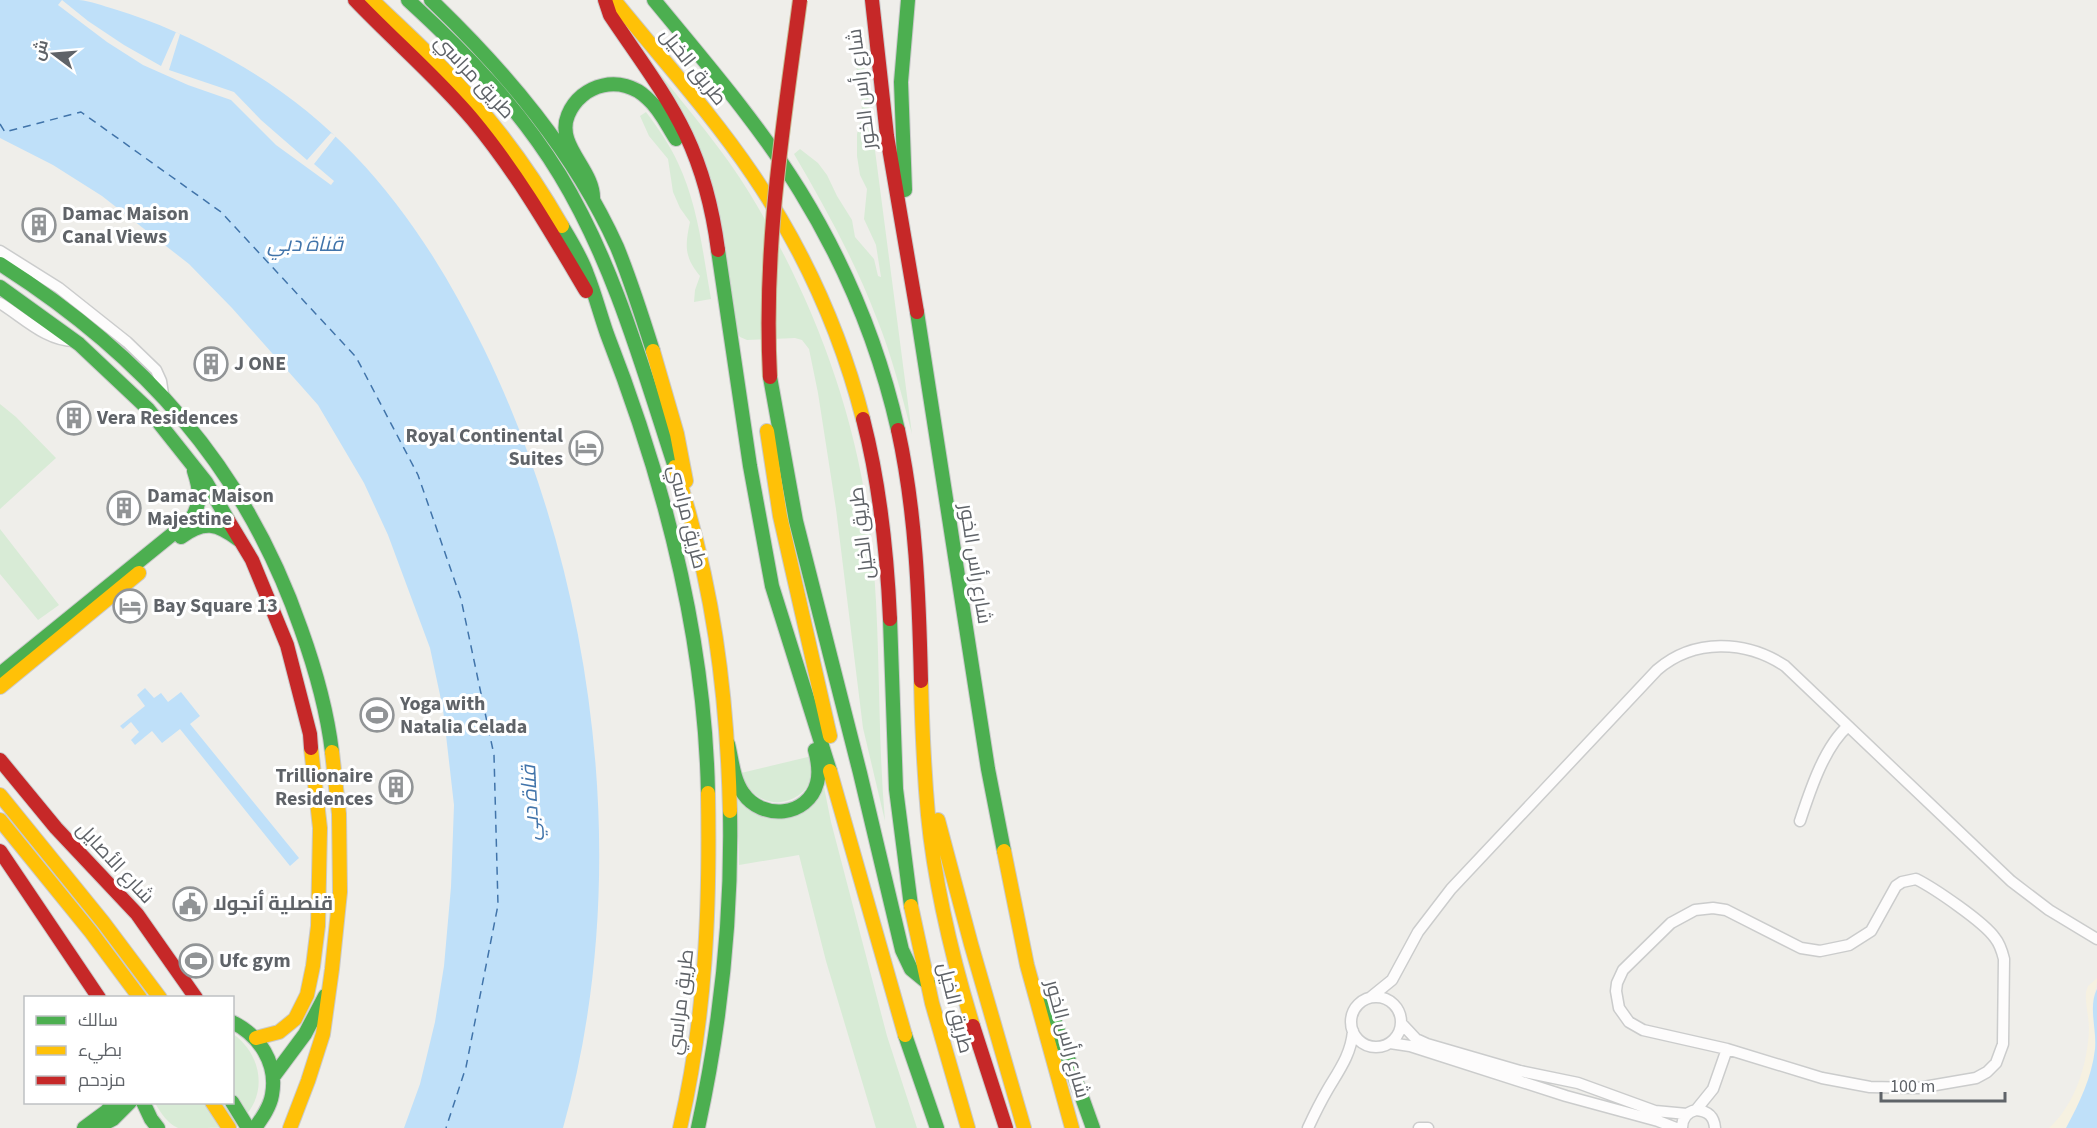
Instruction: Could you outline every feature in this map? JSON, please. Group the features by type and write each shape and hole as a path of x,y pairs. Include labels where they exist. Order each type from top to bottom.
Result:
{"main road":[{"path":"355,0 433,76 461,113 508,165 591,313"},
{"name":"طريق مراسي","path":"408,0 448,36 486,76 543,149 572,196 595,241 614,287 688,506 710,596 723,690 728,744 730,855 728,936 716,1045 698,1128"},
{"path":"431,0 483,50 514,86 543,124 593,200 617,248 639,308 679,437 688,506"},
{"path":"605,0 610,15 671,106 695,157 713,222 752,476 766,557 778,606 831,773 896,1008 937,1128"},
{"name":"طريق الخيل","path":"614,0 728,142 769,200 819,294 846,364 867,437 881,511 888,586 899,826 911,905 937,1024 968,1128"},
{"name":"طريق الخيل","path":"654,0 739,104 786,169 816,217 852,290 877,355 898,432 913,516 926,784 932,848 949,941 964,998 1006,1128"},
{"path":"670,0 687,25 695,51"},
{"path":"800,0 771,232 767,306 770,377 790,494 861,773 904,958 913,973 928,983"},
{"name":"شارع رأس الخور","path":"872,0 885,126 980,719 1027,965 1072,1128"},
{"path":"903,230 905,186 902,82 908,0"},
{"name":"طريق مراسي","path":"366,10 460,86 500,134 539,188 573,246 590,282 591,313 625,377 655,466 678,554 693,638 701,692 707,769 709,879 699,974 697,1046 680,1128"},
{"path":"371,29 386,32"},
{"path":"593,200 594,188 567,138 567,117 576,100 585,93 604,85 626,86 644,94 651,102 685,156 700,198 717,278 725,298"},
{"path":"0,264 47,294 92,328 135,365 192,428 220,466 258,528 292,601 314,662 330,731 340,812 341,893 329,1005 323,1035 290,1128"},
{"path":"0,287 77,341 139,399 189,458 219,500 245,545 274,608 298,683 313,746 321,837 318,929 308,990 300,1011 286,1028 277,1033 256,1038"},
{"path":"770,377 763,400 768,446 780,516 833,750 834,763 831,773"},
{"path":"0,674 191,519 199,506 200,492 189,458"},
{"path":"0,687 189,531 201,526 220,527 245,545"},
{"path":"314,662 328,658"},
{"path":"728,744 741,790 757,807 771,812 786,812 796,809 812,795 819,776 818,765 797,688 795,664"},
{"name":"شارع الأصايل","path":"0,760 52,823 128,896 184,984 194,996"},
{"path":"926,784 1024,1128"},
{"path":"0,795 109,930 158,996"},
{"path":"0,820 91,932 139,996"},
{"path":"0,851 60,938 95,994"},
{"path":"1027,965 1044,994 1093,1128"},
{"path":"273,1077 312,1023 324,999 332,974"},
{"path":"234,1023 256,1038 267,1056 273,1077 272,1095 266,1113 255,1128"},
{"path":"84,1128 107,1111 112,1104"},
{"path":"96,1128 113,1119 128,1104"},
{"path":"144,1104 158,1128"},
{"path":"213,1104 229,1128"},
{"path":"233,1104 248,1128"}],"street":[{"path":"0,251 60,288 127,342 156,370 163,394"},
{"path":"0,303 48,335 60,340 77,341"},
{"path":"1308,1128 1342,1068 1351,1047 1353,1031 1351,1020 1354,1010 1361,1002 1392,980 1418,932 1451,889 1656,670 1676,657 1695,650 1716,646 1737,647 1758,652 1785,666 2005,876 2049,910 2097,939"},
{"path":"1800,821 1823,763 1840,734 1848,726"},
{"path":"1916,879 1933,888 1985,928 2001,947 2004,959 2001,1051 1991,1068 1976,1078 1918,1088 1870,1087 1822,1078 1726,1049 1643,1030 1629,1022 1623,1015 1617,1000 1617,983 1628,964 1671,923 1695,910 1720,908 1801,948 1813,951 1834,949 1849,945 1871,932 1896,886 1916,879"},
{"path":"1392,980 1401,1023 1416,1039 1427,1044 1520,1071 1578,1083 1654,1111 1708,1113 1714,1123"},
{"path":"1371,997 1382,997 1396,1006"},
{"path":"1390,1043 1399,1032 1401,1023"},
{"path":"1353,1031 1358,1039 1370,1046"},
{"path":"1342,1068 1357,1053 1370,1046 1390,1043 1410,1046 1676,1128"},
{"path":"1714,1123 1713,1089 1726,1049"},
{"path":"1573,1098 1581,1092 1578,1083"},
{"path":"1682,1128 1683,1119 1713,1089"},
{"path":"1419,1128 1428,1128"}],"green space":[{"path":"856,66 864,66 912,434 892,362 868,297 839,235 794,154 800,149 818,163 827,175 852,220 855,237 874,259 878,276 881,277 876,245 864,219 867,189 860,175 857,156 857,134 862,115 861,86"},
{"path":"660,74 729,163 773,235 814,320 845,409 866,501 872,548 885,821 863,728 836,509 809,349 802,340 795,338 747,340 740,337 736,331 679,109"},
{"path":"646,112 671,150 685,179 699,230 711,299 694,302 700,276 688,257 687,237 690,222 673,192 668,159 649,136 640,116"},
{"path":"0,404 56,458 0,509"},
{"path":"0,529 59,605 38,620 0,574"},
{"path":"812,756 814,770 811,779 807,788 793,799 775,802 757,796 741,773"},
{"path":"822,777 831,822 887,1036 917,1128 876,1128 826,961 799,855 739,865 737,792 776,818"},
{"path":"234,1035 242,1042 254,1060 259,1082 253,1104 240,1123 234,1127 178,1128 165,1117 156,1104 234,1104"}],"sand":[{"path":"2097,978 2093,998 2095,1048 2088,1079 2066,1128 2049,1128 2073,1096 2083,1069 2089,1029 2086,992 2088,986"}],"water":[{"name":"قناة دبي","path":"0,0 79,0 114,9 190,38 276,88 314,117 381,185 437,262 484,349 523,439 554,534 577,632 593,732 599,833 596,933 585,1032 563,1128 404,1128 420,1084 435,1022 444,966 451,887 454,805 443,709 430,648 388,535 364,483 318,405 232,308 189,264 102,196 53,165 0,138"},
{"path":"145,688 154,698 161,693 168,702 181,692 200,716 190,724 299,858 290,866 180,729 162,743 152,731 135,745 131,740 139,732 131,722 123,729 120,726 145,706 137,695"},
{"path":"2097,989 2097,1128 2066,1128 2091,1070 2095,1049 2093,1003"}],"pier":[{"path":"62,0 124,45 161,66 176,32 180,34 169,70 234,92 261,120 307,160 331,133 336,136 314,164 334,181 331,185 276,145 231,100 188,85 143,65 107,42 58,5"}],"ferry route":[{"path":"0,124 5,132 81,112 221,212 356,357 418,475 461,599 494,755 498,905 466,1067 446,1128"}],"traffic: fast":[{"path":"408,0 490,82 527,127 560,175 579,209 612,281 639,355 675,467"},
{"path":"431,0 459,27 511,85 536,115 580,178 617,247 653,351"},
{"path":"654,0 749,117 800,191 832,247 871,337 898,430"},
{"path":"905,190 901,82 908,0"},
{"path":"593,200 588,178 571,148 565,126 574,104 582,95 592,89 614,84 637,91 656,107 676,139"},
{"path":"562,226 585,268 628,389 678,559 699,676 708,793"},
{"path":"718,250 750,466 772,586 830,771"},
{"path":"0,264 52,299 143,377 183,420 219,466 250,516 278,571 301,629 324,705 332,752"},
{"path":"0,287 79,344 148,409 206,482 228,520"},
{"path":"917,312 988,769 1004,851"},
{"path":"770,377 796,521 902,950 911,969 928,983"},
{"path":"0,674 191,519 195,513 199,496 194,471"},
{"path":"181,537 197,528 210,526 224,530 239,540"},
{"path":"890,619 896,789 911,906"},
{"path":"728,744 735,776 743,793 751,802 772,811 795,808 804,803 812,794 818,775 815,750"},
{"path":"698,1128 719,1010 727,931 730,811"},
{"path":"273,1077 305,1034 325,996"},
{"path":"1046,997 1093,1128"},
{"path":"234,1023 258,1042 269,1061 272,1072 271,1099 255,1128"},
{"path":"905,1035 937,1128"},
{"path":"84,1128 107,1111 112,1104"},
{"path":"96,1128 113,1119 128,1104"},
{"path":"144,1104 158,1128"},
{"path":"233,1104 248,1128"}],"traffic: slow":[{"path":"372,0 473,100 527,170 562,226"},
{"path":"614,0 720,130 771,203 804,262 832,324 863,419"},
{"path":"653,351 677,434 686,481"},
{"path":"767,431 780,516 830,736"},
{"path":"675,467 699,553 716,637 725,723 730,811"},
{"path":"0,687 139,573"},
{"path":"921,681 923,748 935,869 951,948 973,1026"},
{"path":"256,1038 279,1032 295,1019 307,995 313,966 318,926 320,828 311,748"},
{"path":"290,1128 323,1034 332,969 340,892 339,814 332,752"},
{"path":"830,771 905,1035"},
{"path":"680,1128 696,1045 701,1003 707,920 708,793"},
{"path":"0,795 103,922 158,996"},
{"path":"0,820 91,932 139,996"},
{"path":"938,820 1024,1128"},
{"path":"1004,851 1027,965 1072,1128"},
{"path":"911,906 932,1003 968,1128"},
{"path":"213,1104 229,1128"}],"traffic: jam":[{"path":"355,0 445,89 489,140 533,203 586,291"},
{"path":"605,0 610,15 660,89 686,135 706,192 718,250"},
{"path":"770,377 769,281 772,234 781,141 800,0"},
{"path":"872,0 887,136 917,312"},
{"path":"863,419 882,518 890,619"},
{"path":"898,430 913,523 918,586 921,681"},
{"path":"228,520 252,560 287,645 310,734 311,748"},
{"path":"0,760 56,828 137,914 195,996"},
{"path":"0,851 98,996"},
{"path":"973,1026 1006,1128"}],"place":[{"name":"Damac Maison Canal Views","path":"39,225"},
{"name":"J ONE","path":"211,364"},
{"name":"Vera Residences","path":"74,418"},
{"name":"Royal Continental Suites","path":"586,448"},
{"name":"Damac Maison Majestine","path":"124,508"},
{"name":"Bay Square 13","path":"130,606"},
{"name":"Yoga with Natalia Celada","path":"377,715"},
{"name":"Trillionaire Residences","path":"396,787"},
{"name":"قنصلية أنجولا","path":"190,904"},
{"name":"Ufc gym","path":"196,961"}]}
